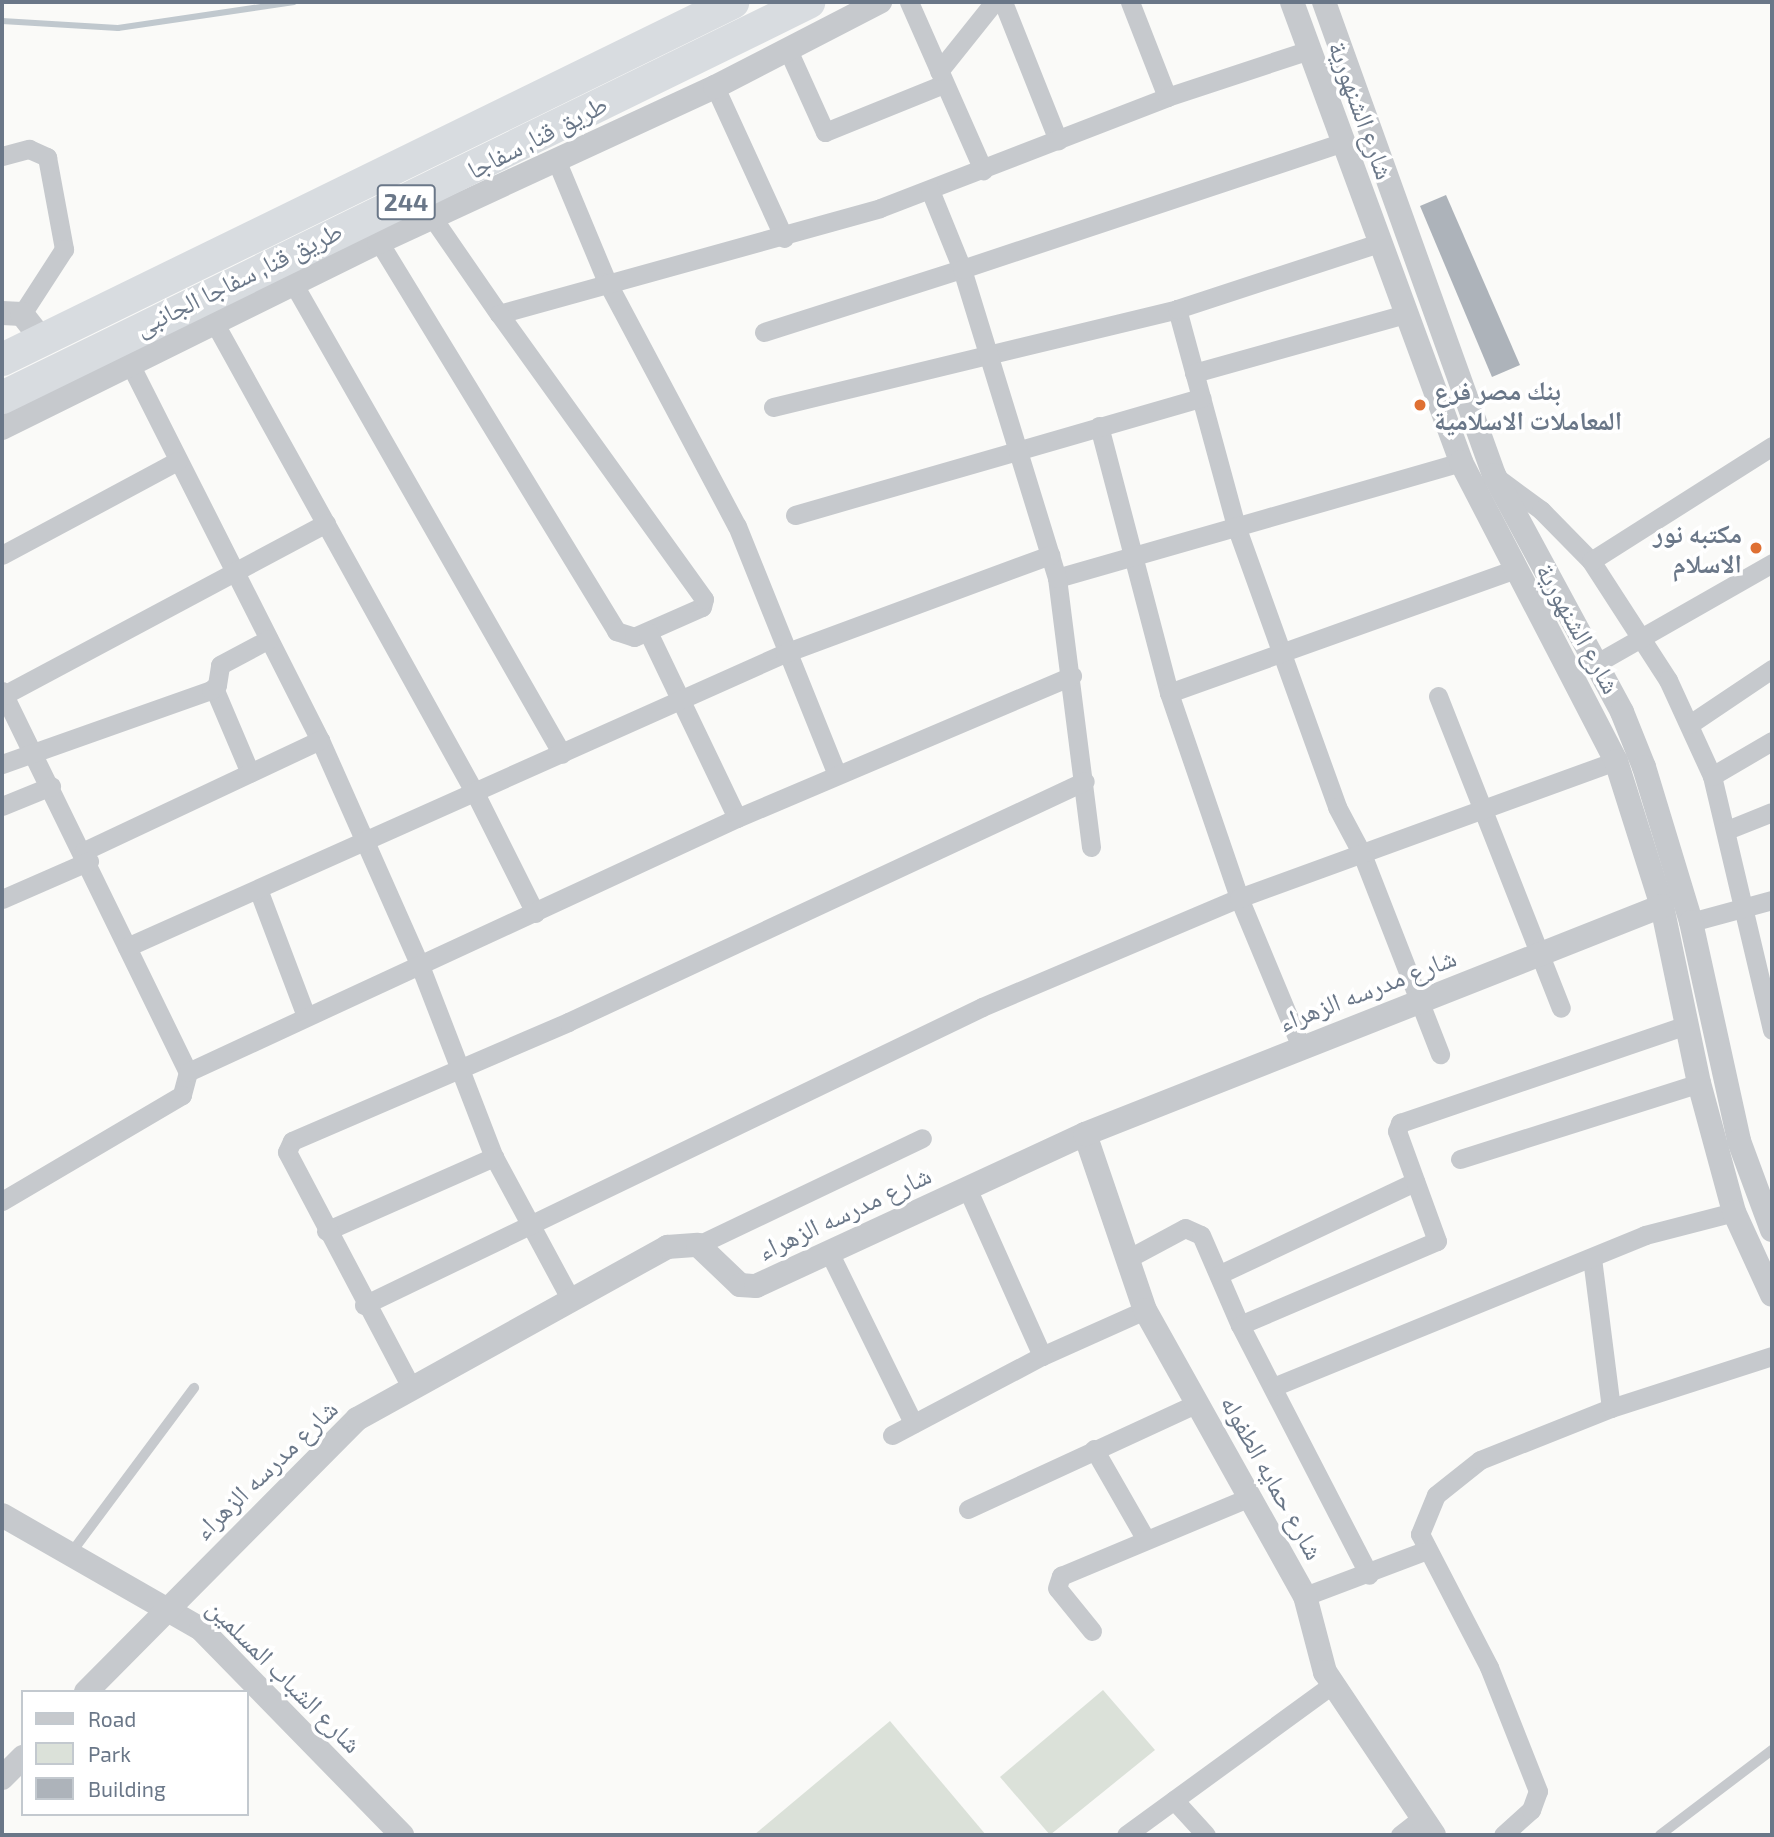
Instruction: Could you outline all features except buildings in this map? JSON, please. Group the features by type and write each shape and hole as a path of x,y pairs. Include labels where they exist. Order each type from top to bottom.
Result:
{"highway":[{"name":"طريق قنا, سفاجا","path":"2,359 732,2"},
{"name":"طريق قنا, سفاجا","path":"2,397 808,2"}],"street":[{"name":"طريق قنا, سفاجا الجانبى","path":"2,428 293,283 715,87 880,2"},
{"path":"909,2 983,170"},
{"path":"788,50 825,132 942,78 994,2"},
{"path":"1003,2 1058,139"},
{"path":"1130,2 1167,97"},
{"name":"شارع الشنهورية","path":"1292,2 1341,143 1461,462 1513,570 1616,761 1662,906 1699,1083 1734,1212 1772,1295"},
{"name":"شارع الشنهورية","path":"1324,2 1494,475 1597,663 1644,767 1691,922 1740,1141 1766,1198 1772,1230"},
{"path":"499,314 607,282 784,238 930,190 1167,97 1309,50"},
{"path":"715,87 784,238"},
{"path":"764,332 1341,143"},
{"path":"3,156 29,149 47,157 64,249 12,313 42,340"},
{"path":"557,162 607,282 737,526 785,653 838,775"},
{"path":"930,190 962,269 990,351 1057,579 1072,676 1091,846"},
{"path":"379,242 616,631 634,637 702,607 704,599 432,217"},
{"path":"773,407 990,351 1177,309 1379,243"},
{"path":"293,283 562,754"},
{"path":"1177,309 1236,526 1280,652 1337,807 1362,854 1440,1054"},
{"path":"1194,373 1405,314"},
{"path":"214,322 476,795 535,913"},
{"path":"130,364 232,571 320,740 419,963 494,1157 570,1298"},
{"path":"795,515 1017,448 1201,398"},
{"path":"1099,426 1169,693 1239,898 1301,1047"},
{"path":"1591,561 1772,446"},
{"path":"2,555 177,461"},
{"path":"1057,579 1461,462"},
{"path":"1494,475 1541,510 1591,561 1642,637 1690,724 1712,776 1727,830 1772,1030"},
{"path":"2,1201 182,1095 188,1072 127,947 87,856 34,751 4,699 232,571 326,523"},
{"path":"127,947 476,795 785,653 1050,555"},
{"path":"1597,663 1772,563"},
{"path":"1169,693 1513,570"},
{"path":"648,632 679,702 737,818"},
{"path":"250,773 214,688 220,665 269,639"},
{"path":"1690,724 1772,669"},
{"path":"188,1072 737,818 1072,676"},
{"path":"2,764 214,688"},
{"path":"1438,696 1480,813 1561,1008"},
{"path":"2,899 320,740"},
{"path":"1712,776 1772,741"},
{"path":"364,1305 534,1227 939,1026 1239,898 1480,813 1616,761"},
{"path":"411,1387 364,1305 287,1152 292,1141 460,1068 1085,781"},
{"path":"2,806 51,786"},
{"path":"1727,830 1772,812"},
{"path":"258,890 306,1016"},
{"path":"1691,922 1772,900"},
{"name":"شارع مدرسه الزهراء","path":"88,1690 333,1439 411,1387 667,1247 698,1245 748,1287 1085,1134 1662,906"},
{"path":"1240,1325 1437,1241 1396,1131 1400,1123 1686,1026"},
{"path":"1460,1158 1699,1083"},
{"name":"شارع حمايه الطفوله","path":"1085,1134 1130,1257 1145,1310 1306,1596 1319,1659 1428,1827"},
{"path":"698,1245 922,1138"},
{"path":"326,1231 494,1157"},
{"path":"1220,1274 1415,1182"},
{"path":"967,1188 1042,1356"},
{"path":"1273,1387 1645,1235 1734,1212"},
{"path":"1130,1257 1193,1228 1220,1274 1240,1325 1369,1575"},
{"path":"829,1252 913,1423"},
{"path":"1592,1258 1611,1408"},
{"path":"892,1435 1042,1356 1145,1310"},
{"path":"1503,1835 1531,1810 1538,1791 1489,1667 1420,1534 1424,1516 1452,1477 1480,1460 1611,1408 1772,1356"},
{"path":"968,1509 1197,1403"},
{"path":"1094,1449 1145,1538"},
{"path":"1091,1631 1056,1582 1145,1538 1250,1497"},
{"name":"شارع الشباب المسلمين","path":"2,1515 69,1555 168,1607 201,1629 402,1835"},
{"path":"1306,1596 1369,1575 1427,1550"},
{"path":"1126,1835 1333,1684"},
{"path":"2,1778 21,1759"},
{"path":"1174,1800 1206,1835"},
{"path":"1400,1835 1428,1827"}],"lane":[{"path":"69,1555 194,1388"},
{"path":"1660,1835 1772,1750"}],"green space":[{"path":"1103,1690 1155,1750 1050,1835 1000,1777"},
{"path":"890,1721 986,1835 754,1835"}],"waterway":[{"path":"2,21 118,28 294,2"}],"place":[{"name":"بنك مصر فرع المعاملات الاسلامية","path":"1420,405"},
{"name":"مكتبه نور الاسلام","path":"1756,548"}]}
